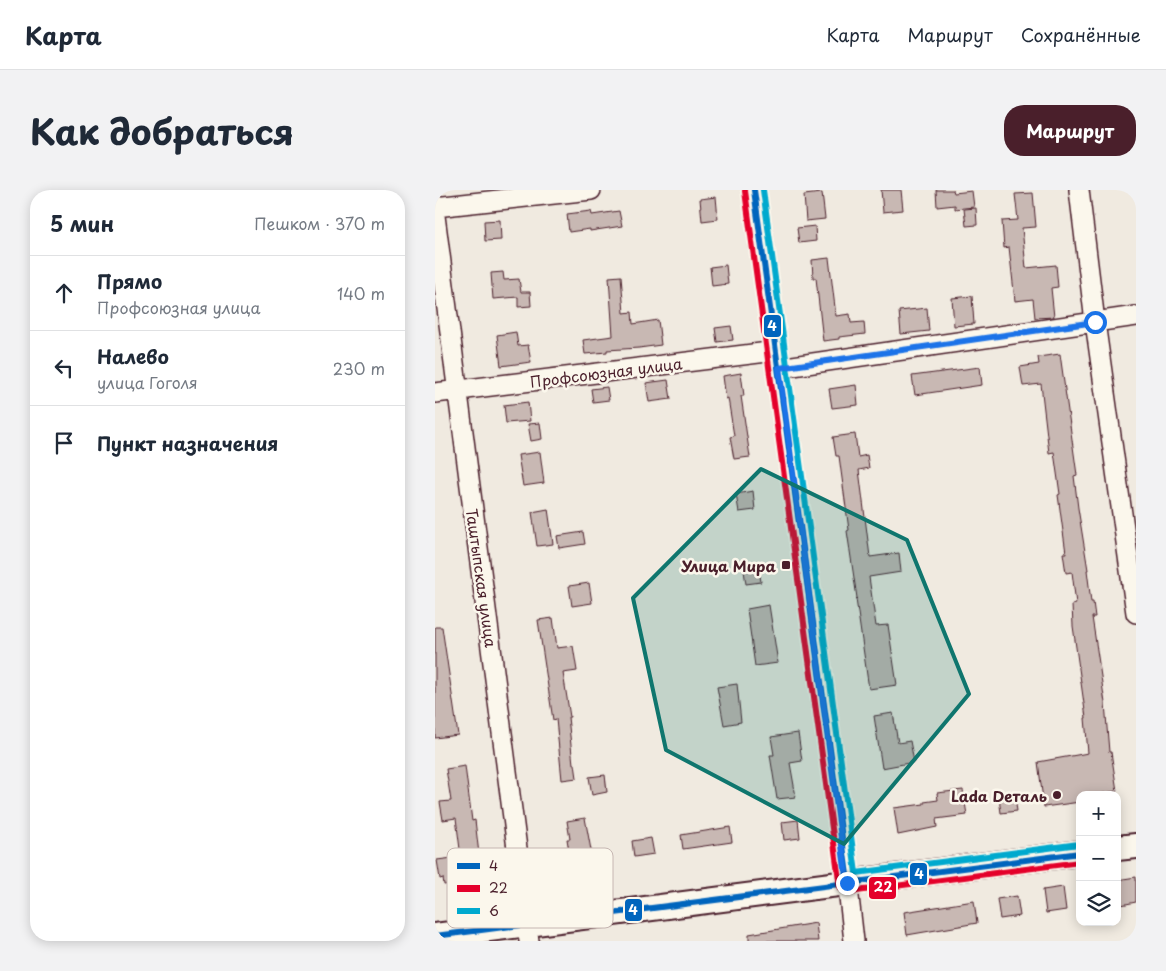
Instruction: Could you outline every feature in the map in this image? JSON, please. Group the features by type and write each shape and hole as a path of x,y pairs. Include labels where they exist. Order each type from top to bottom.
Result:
{"main road":[{"path":"1121,848 1136,846"},
{"path":"613,920 847,883 1076,854"},
{"path":"435,936 528,933 560,928"}],"street":[{"path":"435,207 591,190"},
{"path":"754,190 854,941"},
{"path":"1079,190 1095,322 1136,614"},
{"name":"Таштыпская улица","path":"435,216 518,848"},
{"name":"Профсоюзная улица","path":"435,393 778,359 1136,316"}],"highlighted area":[{"path":"761,469 907,540 969,694 844,844 666,750 633,598"}],"building":[{"path":"881,190 901,190 903,210 883,212"},
{"path":"936,190 953,190 954,193 972,191 974,207 955,209 955,205 937,207"},
{"path":"822,193 825,219 806,221 804,195"},
{"path":"1033,193 1036,227 1022,228 1026,268 1056,265 1058,287 1051,288 1054,317 1035,318 1033,299 1015,301 1009,247 1004,248 1002,221 1018,220 1015,194"},
{"path":"716,197 718,219 702,221 700,199"},
{"path":"976,208 977,225 966,226 964,209"},
{"path":"591,211 592,215 619,211 622,226 569,232 567,214"},
{"path":"500,220 501,240 485,241 484,221"},
{"path":"815,226 816,241 799,243 797,228"},
{"path":"829,258 836,316 850,314 851,323 864,322 865,334 823,341 816,278 813,278 812,260"},
{"path":"726,265 728,284 712,286 710,267"},
{"path":"503,272 504,280 519,279 521,292 530,292 531,306 518,307 518,297 493,299 491,273"},
{"path":"621,276 624,313 632,312 633,324 658,320 661,345 585,354 583,340 613,336 609,277"},
{"path":"972,296 974,324 954,326 952,298"},
{"path":"927,308 929,331 901,334 899,311"},
{"path":"731,326 733,340 717,342 715,328"},
{"path":"516,332 518,346 528,345 531,362 501,366 497,335"},
{"path":"1060,354 1077,475 1074,476 1078,508 1091,602 1093,602 1095,617 1092,617 1105,703 1109,752 1111,752 1117,791 1076,791 1076,803 1044,807 1038,762 1088,753 1086,718 1073,626 1072,605 1076,604 1072,572 1066,573 1063,553 1066,553 1054,452 1049,453 1041,384 1023,386 1020,367 1039,364 1038,357"},
{"path":"980,367 982,385 915,395 912,376"},
{"path":"741,373 744,396 741,396 750,457 734,459 730,437 734,436 723,376"},
{"path":"668,380 671,399 649,402 646,383"},
{"path":"856,385 858,405 832,408 829,389"},
{"path":"607,387 609,400 593,402 591,389"},
{"path":"528,402 530,421 506,423 504,405"},
{"path":"540,423 542,439 531,441 528,424"},
{"path":"855,434 858,457 867,455 869,468 859,470 870,557 899,553 901,572 869,577 876,626 888,625 897,685 869,689 847,531 849,530 839,456 836,456 833,437"},
{"path":"540,452 544,483 523,486 518,455"},
{"path":"753,491 755,510 739,512 736,494"},
{"path":"548,509 553,544 537,546 532,512"},
{"path":"583,532 585,544 559,548 557,536"},
{"path":"758,562 761,582 746,584 743,564"},
{"path":"589,583 592,603 572,606 569,586"},
{"path":"769,605 778,663 755,666 747,609"},
{"path":"553,618 557,648 573,646 577,671 563,673 570,717 568,717 573,764 575,764 577,778 562,780 556,719 553,720 538,620"},
{"path":"435,627 442,627 458,735 435,738"},
{"path":"737,684 741,722 724,725 717,687"},
{"path":"893,713 898,743 910,741 914,762 882,768 874,716"},
{"path":"798,733 802,761 790,763 796,797 777,799 770,755 774,755 771,737"},
{"path":"465,766 472,821 475,820 478,848 460,848 456,818 443,820 440,802 451,801 446,769"},
{"path":"605,775 607,792 592,795 589,777"},
{"path":"963,790 967,815 936,819 937,827 898,835 894,808 924,804 924,802 938,800 937,793"},
{"path":"1015,796 1017,811 1001,813 999,798"},
{"path":"585,818 591,848 568,848 567,839 570,839 567,821"},
{"path":"798,820 800,838 784,840 782,822"},
{"path":"730,827 732,842 683,849 681,835"},
{"path":"651,838 654,854 634,857 632,841"},
{"path":"447,859 447,885 444,885 443,878 440,879 437,860"},
{"path":"1136,877 1136,902 1121,905 1121,879"},
{"path":"1063,887 1066,910 1046,913 1043,890"},
{"path":"1017,896 1020,916 1000,919 997,899"},
{"path":"974,901 977,923 907,935 904,912"},
{"path":"816,923 818,941 749,941 749,934"}],"transit line":[{"name":"4","path":"754,190 848,883"},
{"name":"6","path":"763,190 856,873 1076,844"},
{"name":"22","path":"745,191 840,887 849,892 1076,863"},
{"name":"4","path":"613,913 1076,854"},
{"name":"4","path":"435,936 497,928"}],"place":[{"name":"Улица Мира","path":"786,565"},
{"name":"Lada Dеталь","path":"1057,795"}],"route":[{"path":"847,883 845,853 779,368 1095,322"}]}
